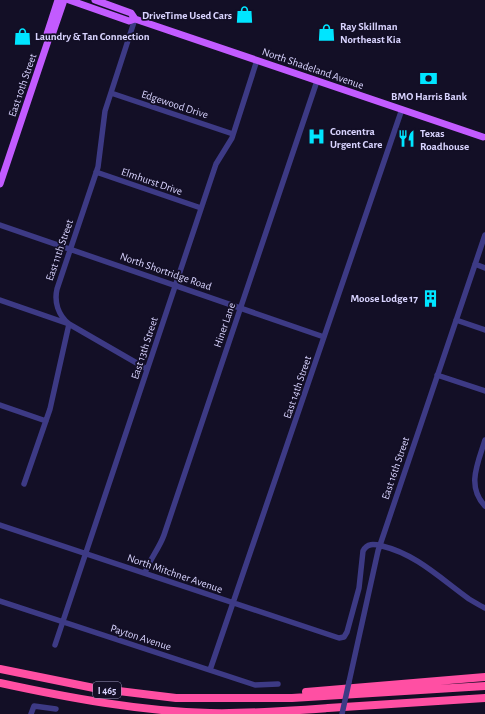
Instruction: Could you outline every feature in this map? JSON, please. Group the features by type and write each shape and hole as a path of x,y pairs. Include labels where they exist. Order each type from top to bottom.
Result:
{"highway":[{"name":"I 465","path":"0,669 87,687 176,698 292,698 485,686"},
{"path":"268,697 292,693 485,677"},
{"name":"I 465","path":"0,683 61,696 114,704 153,709 210,713 273,712 485,698"}],"main road":[{"name":"East 10th Street","path":"49,38 47,34 58,0"},
{"name":"East 10th Street","path":"0,184 49,38 52,35 64,0"},
{"name":"North Shadeland Avenue","path":"69,0 129,21 136,19"},
{"name":"North Shadeland Avenue","path":"95,0 131,13 136,19 484,138"}],"street":[{"name":"East 11th Street","path":"69,324 58,310 56,297 57,289 96,172 101,150 105,111 136,19"},
{"name":"East 13th Street","path":"55,645 216,164 232,138 258,60"},
{"name":"Hiner Lane","path":"144,573 164,535 317,81"},
{"name":"Edgewood Drive","path":"111,93 233,134"},
{"name":"East 14th Street","path":"210,670 402,109"},
{"name":"Elmhurst Drive","path":"96,172 201,208"},
{"name":"North Shortridge Road","path":"0,225 324,337"},
{"name":"East 16th Street","path":"342,714 379,546 485,235"},
{"path":"475,264 485,268"},
{"path":"0,300 69,324 147,369"},
{"path":"456,320 485,330"},
{"path":"24,484 52,401 69,324"},
{"path":"437,375 485,391"},
{"path":"0,405 46,421"},
{"path":"485,440 474,475 474,485 477,494 485,506"},
{"name":"North Mitchner Avenue","path":"0,525 336,637 344,637 347,632 358,588 363,551 368,545 379,546"},
{"path":"379,546 399,552 418,561 469,599 485,608"},
{"name":"Payton Avenue","path":"0,601 255,685 278,684"},
{"path":"31,714 34,706 56,709"}],"place":[{"name":"DriveTime Used Cars","path":"245,15"},
{"name":"Ray Skillman Northeast Kia","path":"327,32"},
{"name":"Laundry & Tan Connection","path":"22,36"},
{"name":"BMO Harris Bank","path":"429,78"},
{"name":"Concentra Urgent Care","path":"317,137"},
{"name":"Texas Roadhouse","path":"407,139"},
{"name":"Moose Lodge 17","path":"431,298"}]}
